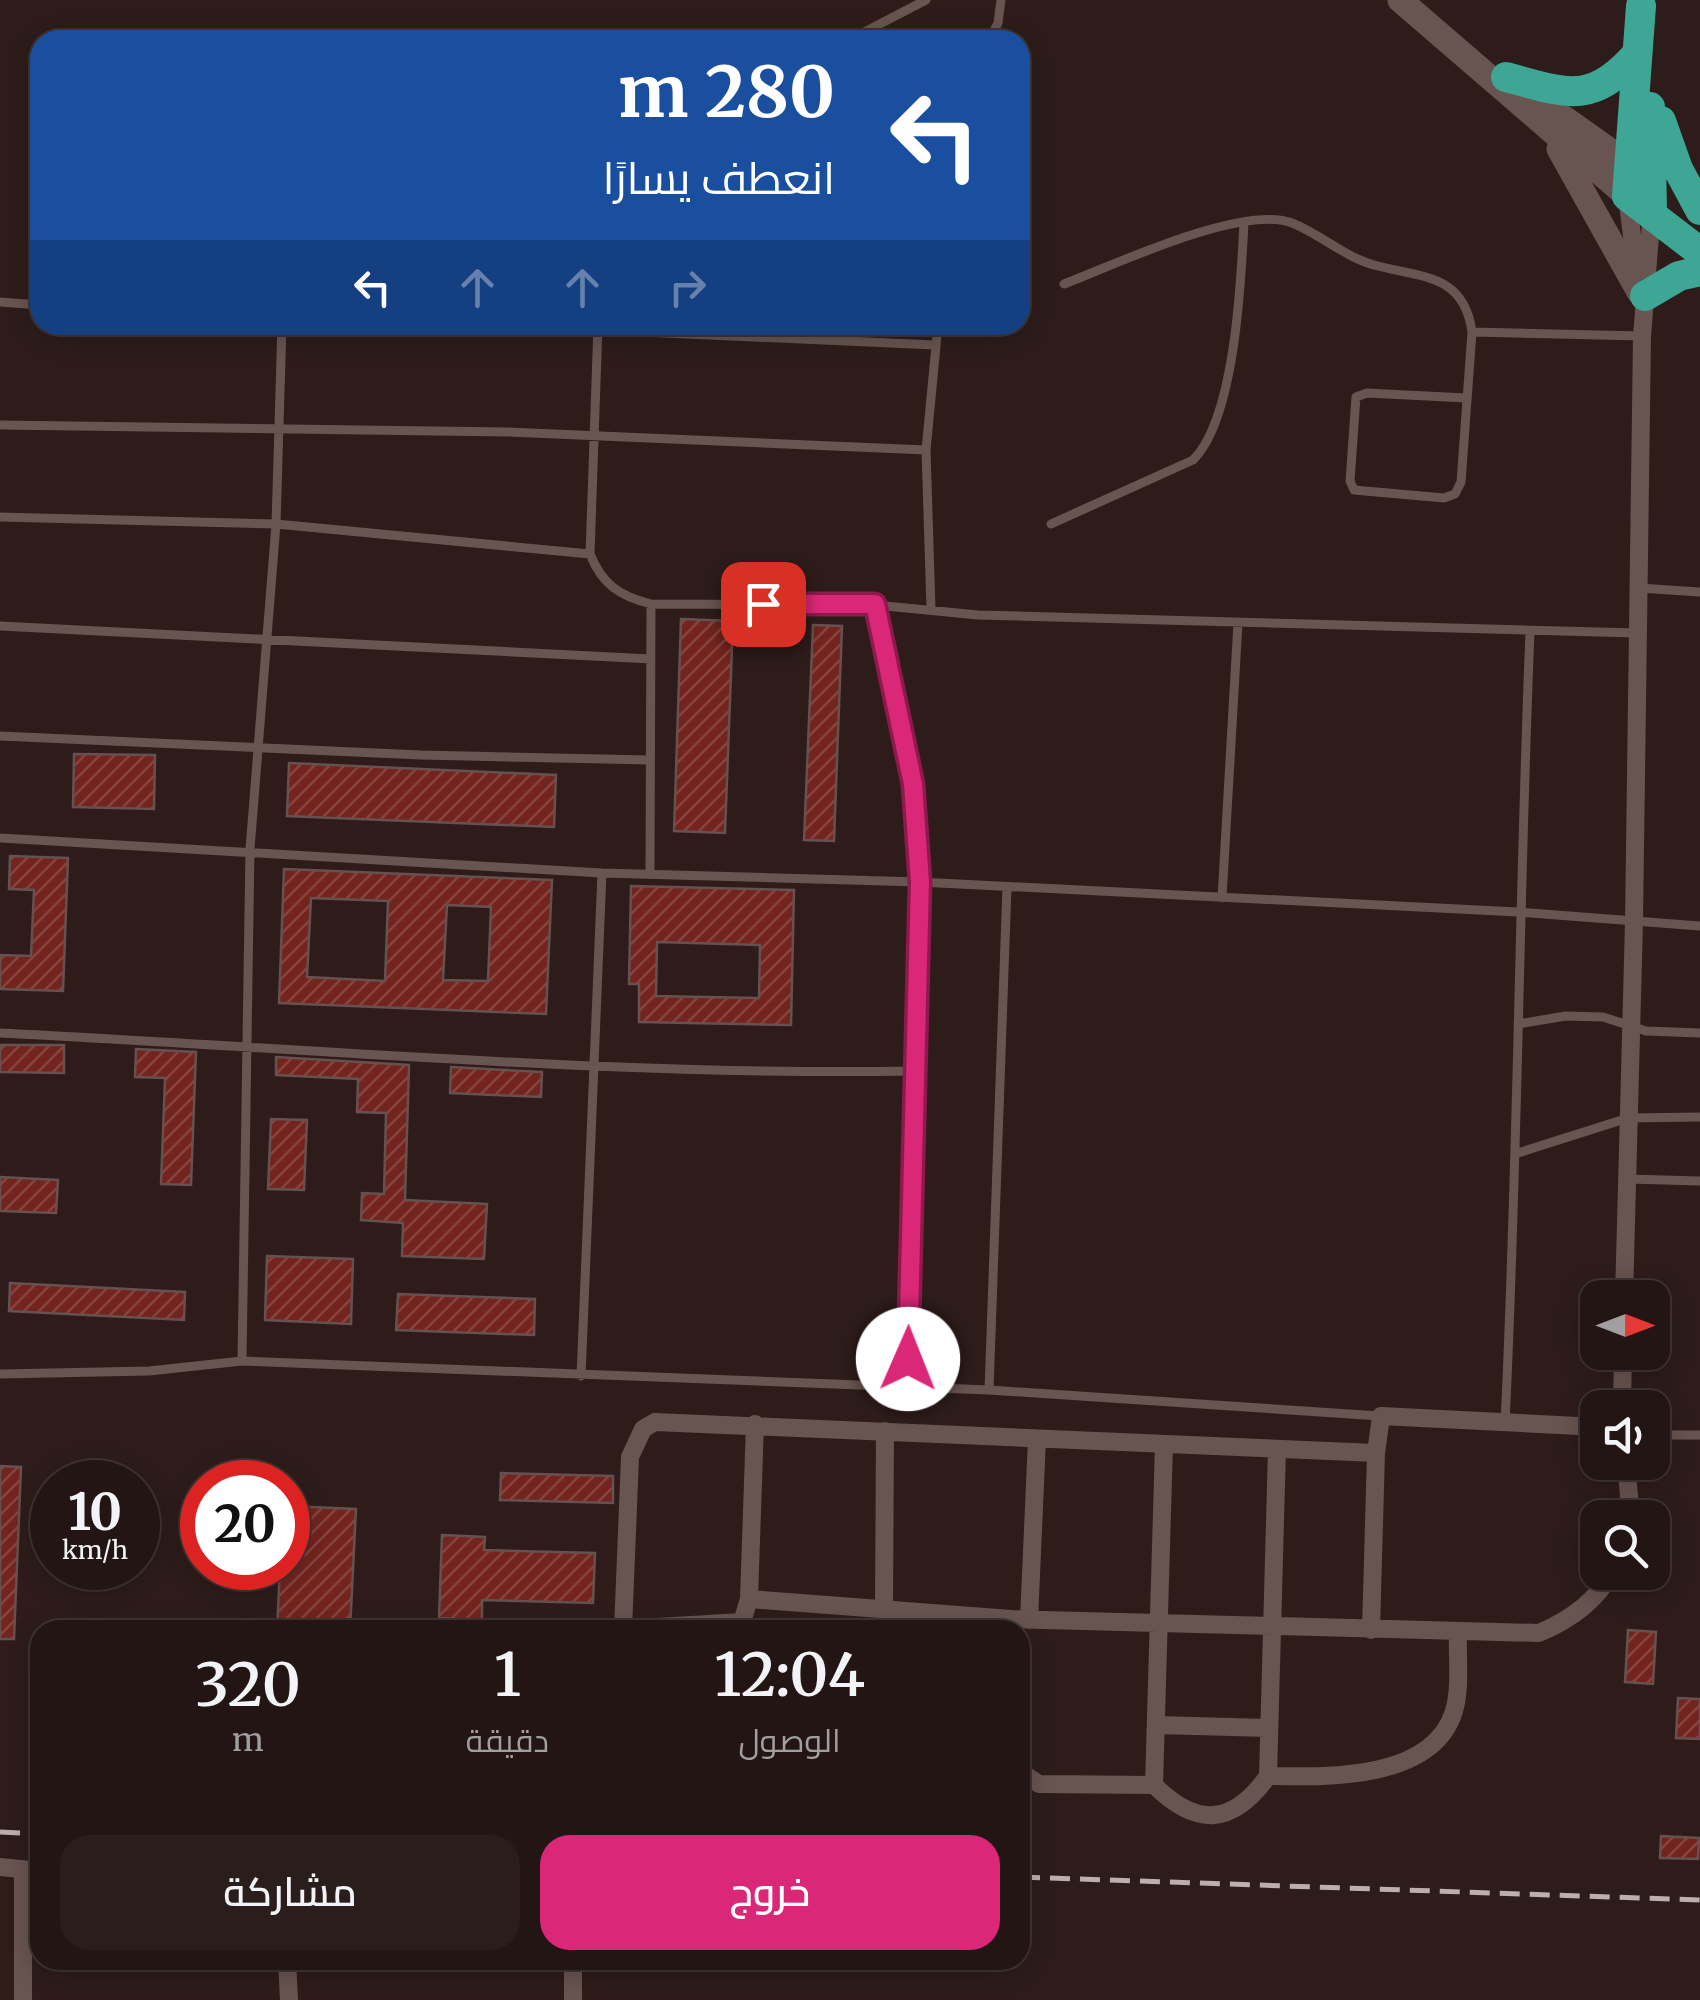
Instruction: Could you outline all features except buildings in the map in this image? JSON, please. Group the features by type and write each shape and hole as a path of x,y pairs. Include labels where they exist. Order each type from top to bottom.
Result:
{"highway":[{"path":"1641,3 1636,54 1640,188 1700,252"},
{"path":"1640,188 1649,82 1641,3"},
{"path":"1506,77 1585,92 1610,82 1636,54"},
{"path":"1649,82 1669,146 1700,210"},
{"path":"1640,188 1700,218"},
{"path":"1642,310 1679,276 1700,270"}],"main road":[{"path":"1400,0 1549,132 1640,188"},
{"path":"1465,54 1488,60 1640,188"},
{"path":"1549,132 1642,310"}],"street":[{"path":"1640,188 1642,310"},
{"path":"1624,1280 1640,632 1640,188"},
{"path":"1371,1630 1376,1452 1382,1416 1580,1425"},
{"path":"622,1620 630,1457 643,1429 656,1422 1376,1452"},
{"path":"743,1620 749,1599 755,1424"},
{"path":"884,1608 885,1431"},
{"path":"1017,1620 1037,1438"},
{"path":"1154,1785 1164,1444"},
{"path":"1030,1778 1038,1784 1154,1785 1177,1808 1218,1814 1250,1801 1268,1776 1277,1449"},
{"path":"1030,1623 1539,1633 1565,1622 1598,1590"},
{"path":"749,1599 990,1620"},
{"path":"1268,1776 1374,1773 1443,1735 1455,1709 1458,1633"},
{"path":"1156,1725 1268,1728"},
{"path":"0,1867 30,1870"},
{"path":"23,2000 30,1899"},
{"path":"288,1970 289,2000"},
{"path":"574,1970 574,2000"}],"lane":[{"path":"868,30 926,0"},
{"path":"994,30 1001,0"},
{"path":"1064,284 1206,231 1267,217 1291,222 1369,264 1438,280 1459,294 1469,312 1472,332 1461,482 1455,494 1444,498 1354,490 1350,481 1356,397 1367,393 1466,398"},
{"path":"1051,524 1193,460 1206,447 1232,364 1244,222"},
{"path":"0,302 30,304"},
{"path":"1472,332 1642,310"},
{"path":"242,1361 250,850 276,524 282,335"},
{"path":"598,335 590,554 600,578 631,599 651,604 875,604 978,615 1640,632"},
{"path":"737,335 935,345"},
{"path":"931,609 926,450 936,335"},
{"path":"0,425 280,426 926,450"},
{"path":"0,518 276,524 590,554"},
{"path":"1640,588 1700,592"},
{"path":"650,873 651,604"},
{"path":"875,604 913,784 920,882 907,1387"},
{"path":"1222,898 1238,623"},
{"path":"0,626 651,659"},
{"path":"1505,1423 1518,1153 1518,912 1530,632"},
{"path":"0,736 650,760"},
{"path":"0,838 602,873 920,882 1518,912 1700,926"},
{"path":"582,1376 602,873"},
{"path":"989,1390 1007,887"},
{"path":"1518,1024 1585,1016 1630,1027 1700,1033"},
{"path":"0,1033 597,1068 754,1074 914,1071"},
{"path":"1518,1153 1628,1118 1700,1117"},
{"path":"1626,1179 1700,1181"},
{"path":"0,1374 149,1371 242,1361 989,1390 1382,1416"},
{"path":"1670,1435 1700,1435"}],"railway":[{"path":"0,1832 30,1834"},
{"path":"1030,1877 1700,1900"}],"route":[{"path":"763,604 875,604 913,784 920,882 908,1359"}]}
